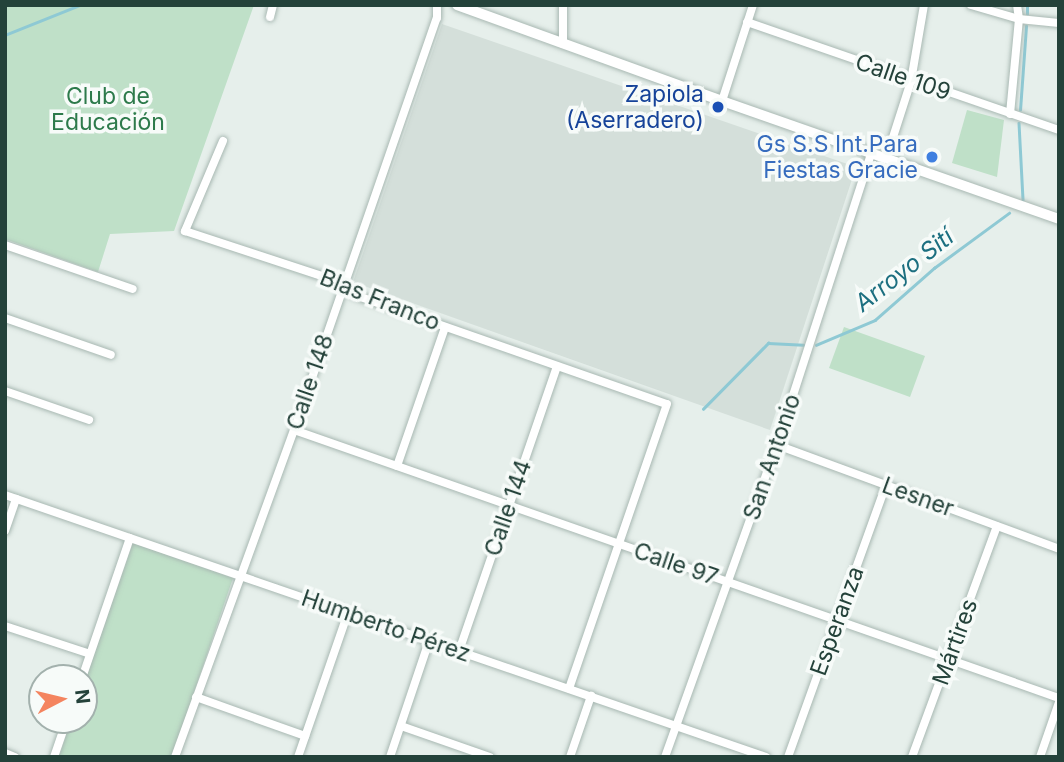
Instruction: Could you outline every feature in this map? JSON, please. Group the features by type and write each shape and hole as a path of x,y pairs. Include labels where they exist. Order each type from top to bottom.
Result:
{"main road":[{"path":"722,101 1059,219"}],"street":[{"path":"270,17 273,5"},
{"name":"Calle 148","path":"173,756 294,430 437,18 437,5"},
{"path":"457,5 722,101 753,5"},
{"path":"562,44 563,5"},
{"path":"886,159 911,81 924,5"},
{"path":"971,5 1019,19 1059,23"},
{"path":"1010,114 1019,19 1017,5"},
{"name":"Calle 109","path":"747,22 911,81 1059,130"},
{"name":"Blas Franco","path":"223,141 185,231 331,279 343,288 445,327 667,404 619,544"},
{"name":"San Antonio","path":"665,757 777,445 871,153"},
{"path":"5,245 133,289"},
{"path":"5,318 111,355"},
{"path":"397,466 445,327"},
{"name":"Calle 144","path":"459,651 557,366"},
{"path":"5,391 89,420"},
{"name":"Calle 97","path":"294,430 1059,700"},
{"name":"Lesner","path":"777,445 1059,549"},
{"name":"Esperanza","path":"788,757 886,485"},
{"name":"Humberto Pérez","path":"5,495 766,757"},
{"path":"5,531 16,499"},
{"name":"Mártires","path":"912,757 998,526"},
{"path":"87,664 130,538"},
{"path":"569,689 619,544"},
{"path":"298,757 348,613"},
{"path":"5,626 90,654"},
{"path":"390,757 429,641"},
{"path":"570,757 591,696"},
{"path":"195,697 305,736"},
{"path":"1040,757 1059,700"},
{"path":"401,726 490,757"},
{"path":"54,757 62,734"},
{"path":"5,753 15,757"}],"shaded area":[{"path":"442,24 856,167 770,430 353,282"}],"green space":[{"name":"Club de Educación","path":"5,5 254,5 174,231 110,234 98,272 5,239"},
{"path":"967,110 1004,120 997,177 952,163"},
{"path":"844,327 925,356 910,397 829,368"},
{"path":"133,543 233,578 172,757 59,757 66,734 98,734 98,664 91,664"}],"waterway":[{"path":"5,35 80,5 138,5"},
{"name":"Arroyo Sití","path":"1027,5 1027,14"},
{"name":"Arroyo Sití","path":"1020,110 1026,26"},
{"name":"Arroyo Sití","path":"1019,123 1023,200"},
{"name":"Arroyo Sití","path":"816,345 875,320 934,268 1009,213"},
{"name":"Arroyo Sití","path":"703,409 768,343 803,345"}],"place":[{"name":"Zapiola (Aserradero)","path":"718,107"},
{"name":"Gs S.S Int.Para Fiestas Gracie","path":"932,157"}]}
